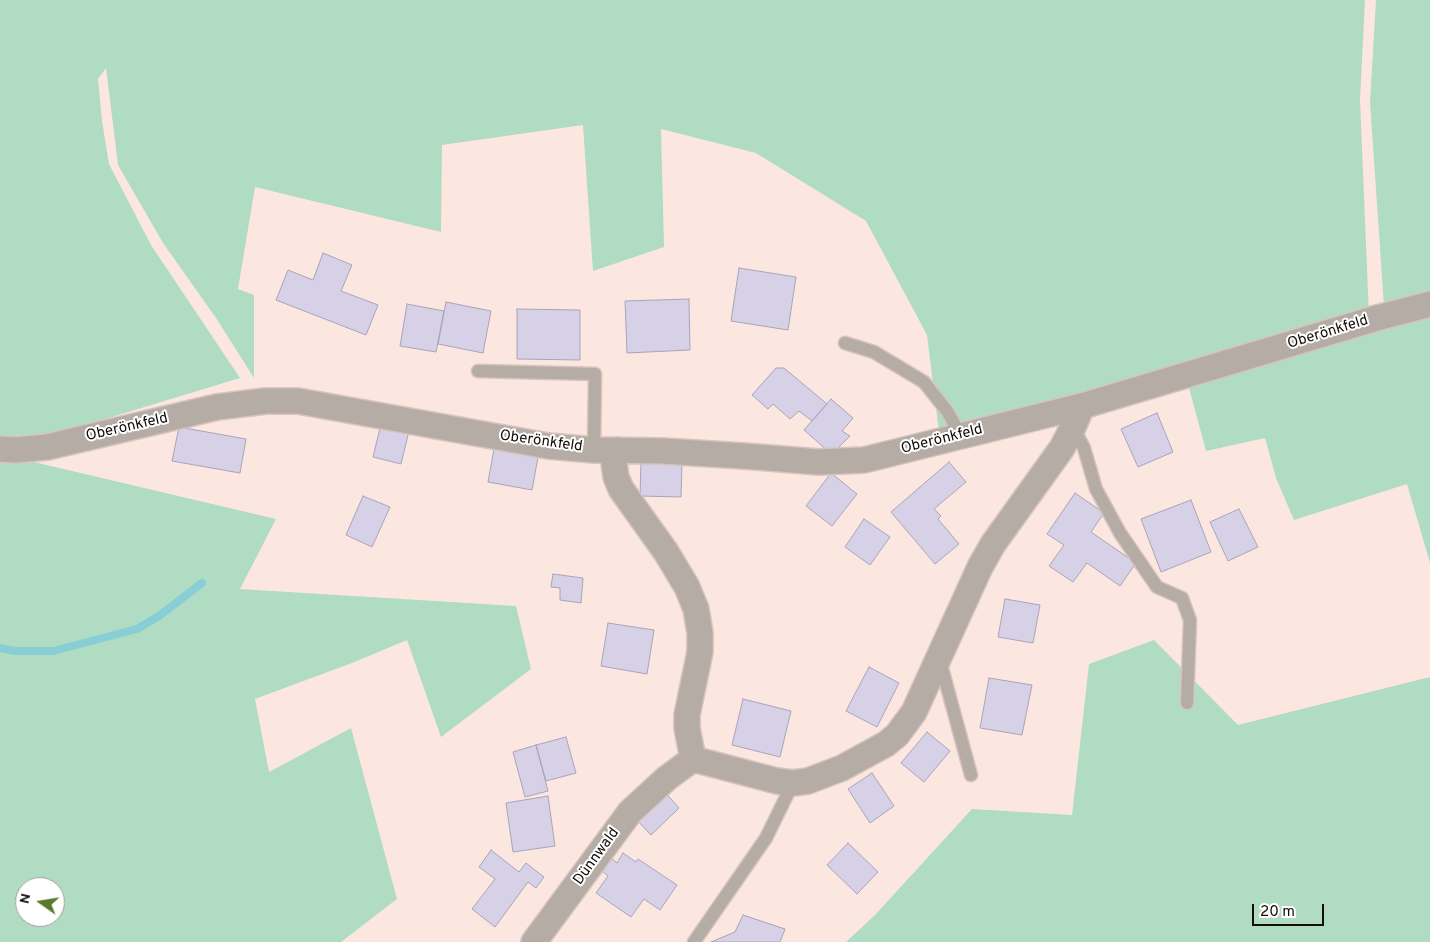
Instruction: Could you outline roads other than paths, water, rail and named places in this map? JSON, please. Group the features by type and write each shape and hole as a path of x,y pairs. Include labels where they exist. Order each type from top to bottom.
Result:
{"street":[{"name":"Oberönkfeld","path":"0,449 15,450 47,447 217,407 266,402 298,402 548,446 744,456 800,461 864,460 961,436 1078,417 1377,318 1430,304"},
{"path":"606,450 614,463 616,477 621,489 666,552 687,587 696,609 700,632 700,652 686,715 693,759 793,783 808,781 842,768 892,739 907,724 980,567 993,544 1062,448 1078,417"},
{"name":"Dünnwald","path":"534,942 588,870 618,826 644,798 693,759"}],"lane":[{"path":"844,343 874,352 924,382 948,411 961,436"},
{"path":"478,371 595,374 606,450"},
{"path":"1078,417 1084,448 1096,489 1120,533 1157,587 1182,598 1190,620 1187,704"},
{"path":"939,658 971,775"},
{"path":"694,942 766,838 793,783"}],"waterway":[{"path":"0,648 15,651 53,651 137,629 159,616 202,583"}]}
